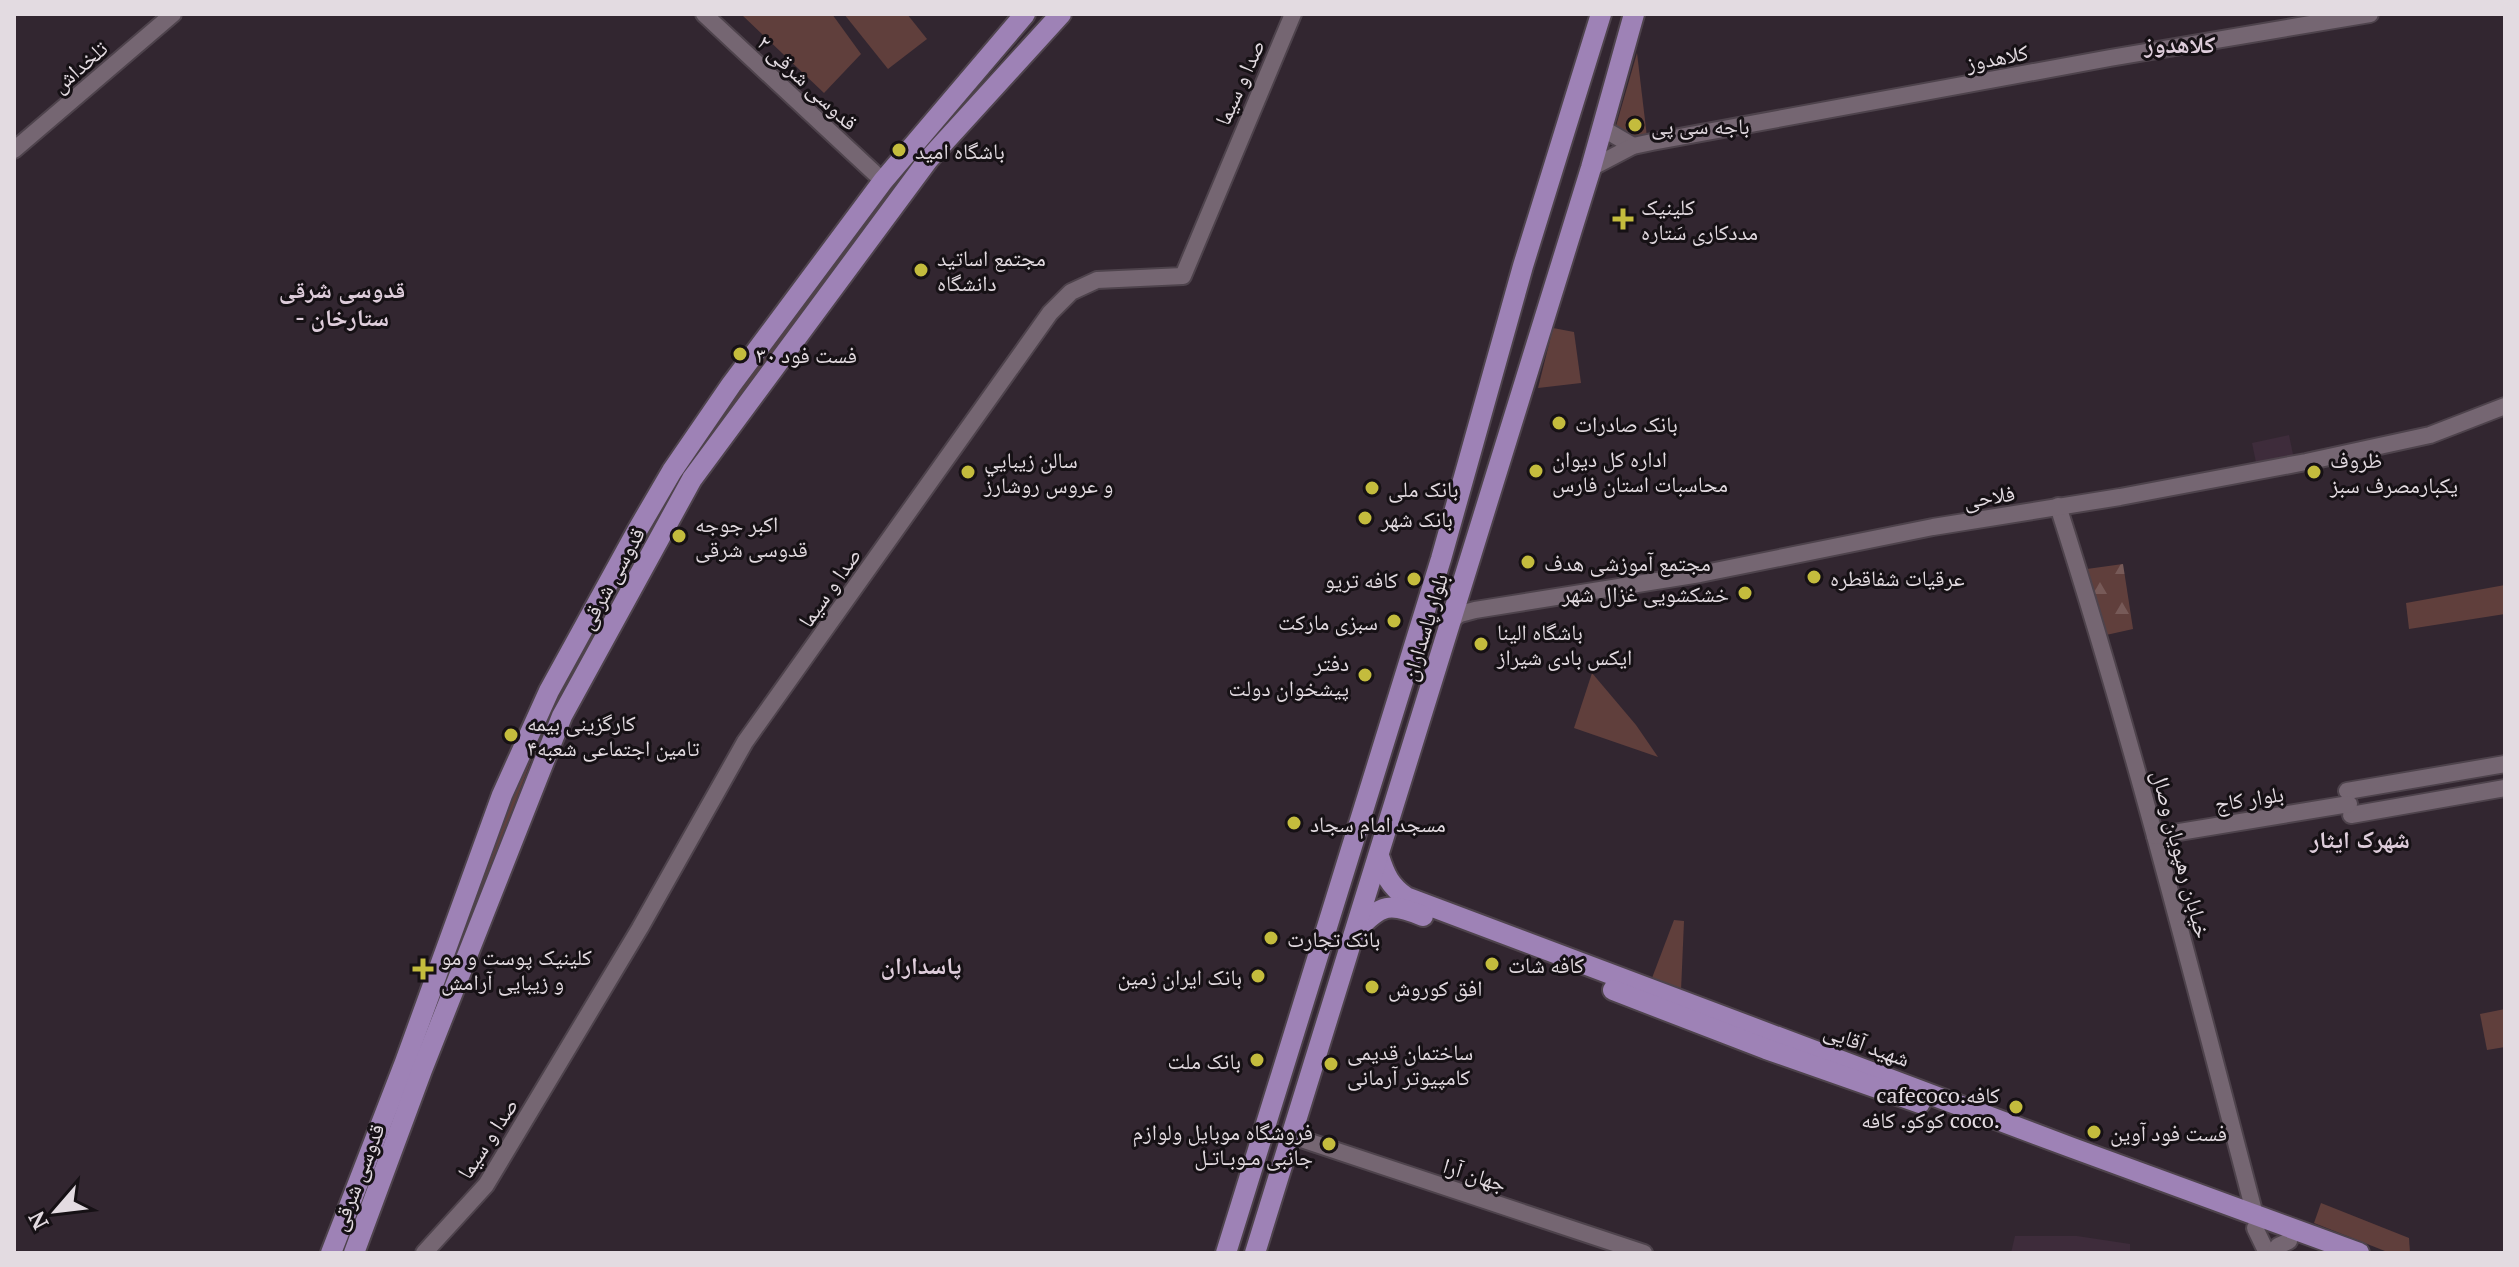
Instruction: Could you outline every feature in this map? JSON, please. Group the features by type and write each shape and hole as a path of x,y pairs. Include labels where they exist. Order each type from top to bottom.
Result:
{"main road":[{"name":"قدوسی شرقی","path":"331,1253 405,1062 502,795 541,707 672,471 731,385 883,181 1025,14"},
{"name":"قدوسی شرقی","path":"354,1253 422,1070 562,716 692,479 905,189 1021,55 1061,14"},
{"name":"بلوار پاسداران","path":"1226,1253 1441,559 1523,266 1601,14"},
{"name":"بلوار پاسداران","path":"1255,1253 1591,168 1634,14"},
{"path":"1003,38 1021,55"},
{"path":"1495,370 1525,377"},
{"path":"541,707 562,716"},
{"path":"1355,933 1376,911 1397,899 1379,856"},
{"name":"شهید آقایی","path":"1397,899 1766,1049 2024,1136 2255,1222 2359,1253"},
{"name":"شهید آقایی","path":"2255,1222 2282,1247 2320,1253"}],"street":[{"name":"تلخداش","path":"14,150 173,14"},
{"name":"قدوسی شرقی ۲","path":"704,14 883,181"},
{"name":"صدا و سیما","path":"424,1253 486,1185 640,928 745,742 1050,313 1071,292 1097,280 1183,276 1293,14"},
{"name":"کلاهدوز","path":"1591,168 1633,146 2110,58 2370,14"},
{"path":"1602,128 1633,146"},
{"name":"فلاحی","path":"1450,621 1475,610 1700,574 1933,527 2207,482 2375,449 2430,435 2505,406"},
{"name":"خیابان رهپویان وصال","path":"2058,506 2102,644 2255,1222 2267,1253"},
{"path":"1461,587 1466,603 1475,610"},
{"name":"بلوار کاج","path":"2349,803 2463,771 2505,764"},
{"path":"2463,771 2467,795"},
{"name":"بلوار کاج","path":"2155,836 2349,803 2467,795 2505,788"},
{"name":"جهان آرا","path":"1292,1136 1644,1253"}],"shaded area":[{"path":"2289,435 2295,464 2258,472 2252,443"},
{"path":"2015,1236 2077,1236 2130,1244 2130,1253 2011,1253"}],"green space":[{"path":"741,14 832,14 861,54 824,93"},
{"path":"844,14 907,14 927,39 888,69"},
{"path":"1637,53 1647,137 1630,139 1616,126"},
{"path":"1009,55 1011,57 916,164 699,450 567,696 562,694 691,454 903,171"},
{"path":"1553,328 1574,332 1581,383 1538,388"},
{"path":"2123,564 2133,629 2106,635 2087,569"},
{"path":"2505,585 2505,614 2409,629 2406,603"},
{"path":"1592,673 1636,725 1658,757 1574,728"},
{"path":"545,723 447,985 405,1080 509,806"},
{"path":"1674,920 1684,921 1681,991 1652,978"},
{"path":"2505,1009 2505,1047 2487,1050 2480,1014"},
{"path":"2321,1203 2409,1238 2410,1253 2390,1253 2314,1223"}],"place":[{"name":"باجه سی پی","path":"1635,125"},
{"name":"باشگاه امید","path":"899,150"},
{"name":"کلینیک مددکاری سَتاره","path":"1623,219"},
{"name":"مجتمع اساتید دانشگاه","path":"921,270"},
{"name":"فست فود ۳۰","path":"740,354"},
{"name":"بانک صادرات","path":"1559,423"},
{"name":"اداره کل دیوان محاسبات استان فارس","path":"1536,471"},
{"name":"سالن زيبايي و عروس روشارز","path":"968,472"},
{"name":"ظروف یکبارمصرف سبز","path":"2314,472"},
{"name":"بانک ملی","path":"1372,488"},
{"name":"بانک شهر","path":"1365,518"},
{"name":"اکبر جوجه قدوسی شرقی","path":"679,536"},
{"name":"مجتمع آموزشی هدف","path":"1528,562"},
{"name":"عرقیات شفاقطره","path":"1814,577"},
{"name":"کافه تریو","path":"1414,579"},
{"name":"خشکشویی غزال شهر","path":"1745,593"},
{"name":"سبزی مارکت","path":"1394,621"},
{"name":"باشگاه الینا ایکس بادی شیراز","path":"1481,644"},
{"name":"دفتر پیشخوان دولت","path":"1365,675"},
{"name":"کارگزینی بیمه تامین اجتماعی شعبه۴","path":"511,735"},
{"name":"مسجد امام سجاد","path":"1294,823"},
{"name":"بانک تجارت","path":"1271,938"},
{"name":"کافه شات","path":"1492,964"},
{"name":"کلینیک پوست و مو و زیبایی آرامش","path":"423,969"},
{"name":"بانک ایران زمین","path":"1258,976"},
{"name":"افق کوروش","path":"1372,987"},
{"name":"بانک ملت","path":"1257,1060"},
{"name":"ساختمان قدیمی کامپیوتر آرمانی","path":"1331,1064"},
{"name":"cafecoco.کافه کوکو. کافه coco.","path":"2016,1107"},
{"name":"فست فود آوین","path":"2094,1132"},
{"name":"فروشگاه موبایل ولوازم جانبی مـوبـاتـل","path":"1329,1144"}],"district":[{"name":"کلاهدوز","path":"2180,44"},
{"name":"قدوسی شرقی - ستارخان","path":"342,303"},
{"name":"شهرک ایثار","path":"2360,839"},
{"name":"پاسداران","path":"921,965"}]}
